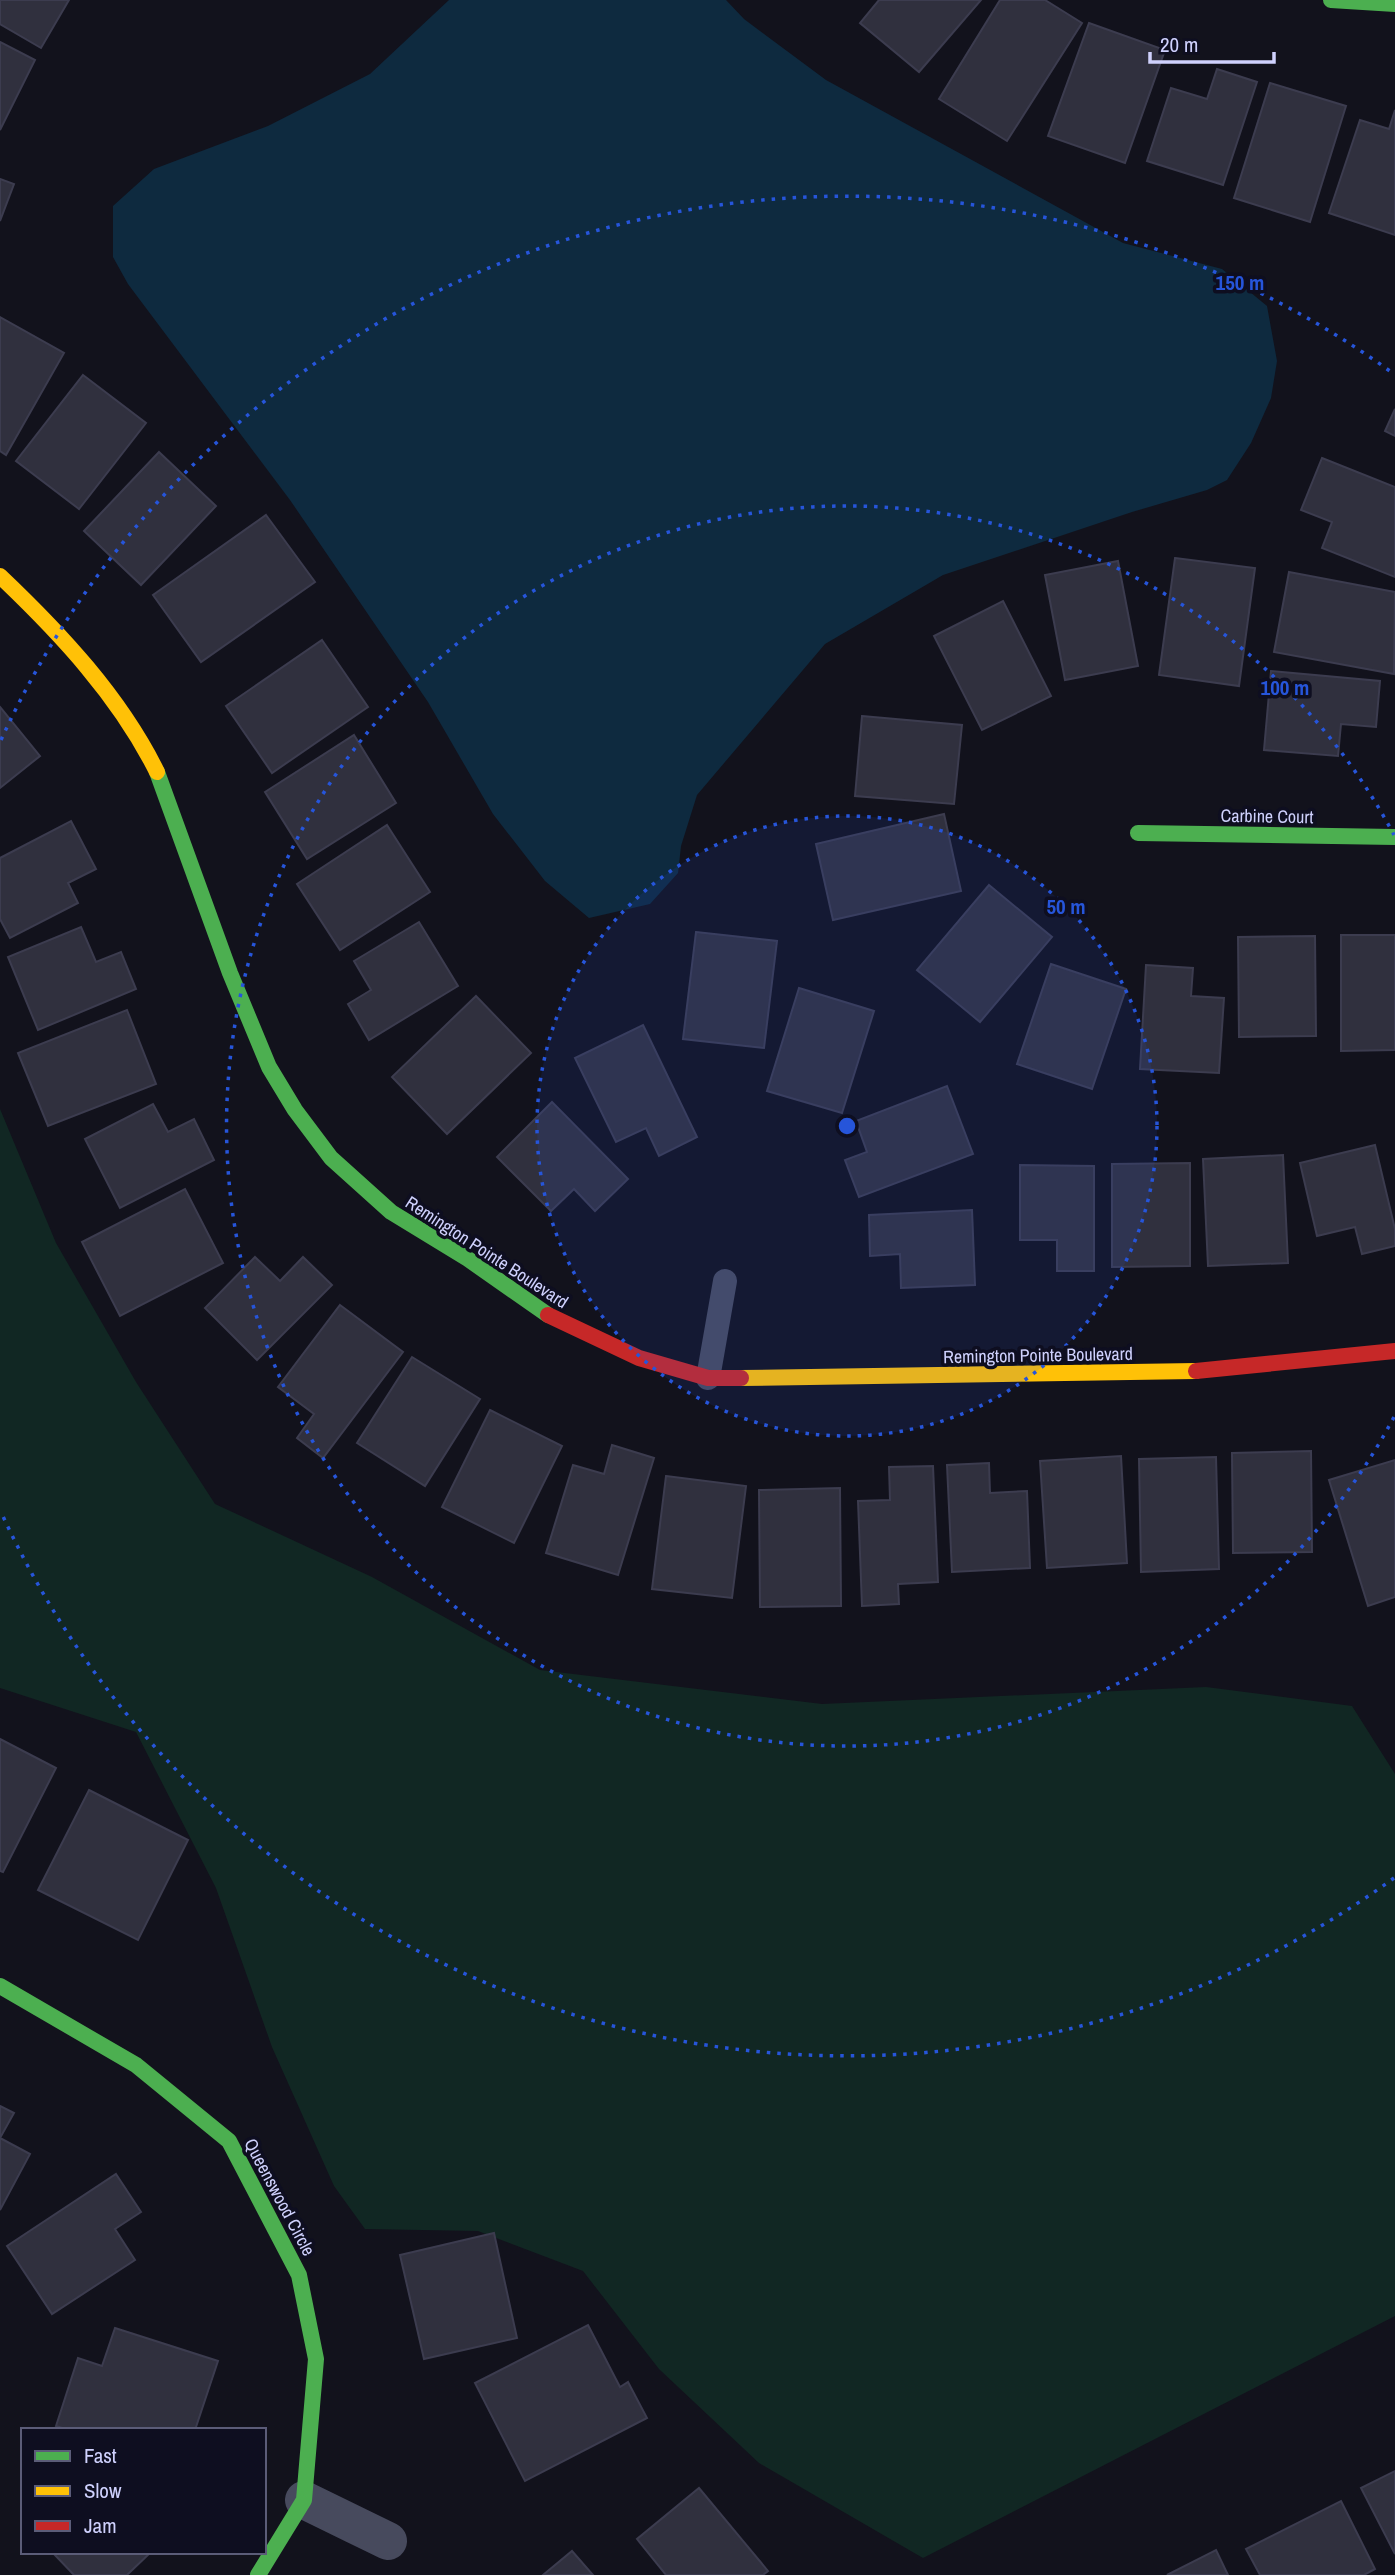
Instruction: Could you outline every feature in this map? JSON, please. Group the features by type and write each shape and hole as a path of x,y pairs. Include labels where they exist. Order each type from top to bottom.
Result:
{"street":[{"path":"1331,0 1395,4"},
{"name":"Remington Pointe Boulevard","path":"0,576 43,617 128,719 156,770 230,973 269,1067 295,1110 331,1158 391,1212 468,1259 557,1321 639,1358 708,1378 1175,1373 1395,1351"},
{"name":"Carbine Court","path":"1138,833 1395,837"},
{"name":"Queenswood Circle","path":"0,1986 136,2065 229,2141 299,2275 316,2359 304,2500 258,2575"},
{"path":"304,2500 388,2541"}],"lane":[{"path":"708,1378 725,1281"}],"green space":[{"path":"0,1109 56,1243 136,1382 215,1504 372,1577 540,1670 822,1704 1206,1687 1352,1706 1395,1774 1395,2316 923,2558 759,2463 659,2369 583,2271 478,2231 365,2229 334,2186 272,2047 216,1888 136,1732 0,1688"}],"water":[{"path":"449,0 726,0 744,19 826,80 1123,243 1222,269 1267,306 1277,361 1271,398 1251,443 1227,480 1207,490 943,575 825,644 697,795 681,846 678,873 650,904 589,918 545,881 493,814 428,702 290,500 128,284 113,257 113,206 154,169 268,126 370,74"}],"building":[{"path":"0,0 69,0 41,48 0,24"},
{"path":"879,0 981,0 919,72 860,23"},
{"path":"1000,0 1045,0 1082,23 1007,141 939,99"},
{"path":"1089,23 1165,50 1125,163 1048,136"},
{"path":"0,42 35,60 0,130"},
{"path":"1217,69 1257,82 1223,185 1147,161 1171,88 1207,99"},
{"path":"1270,83 1346,106 1310,222 1234,198"},
{"path":"1395,110 1395,235 1329,213 1360,120 1389,129"},
{"path":"0,179 14,184 0,221"},
{"path":"0,317 64,353 6,455 0,451"},
{"path":"83,375 146,423 79,509 16,461"},
{"path":"1395,409 1395,436 1385,431"},
{"path":"159,452 216,506 141,585 84,531"},
{"path":"1322,458 1395,487 1395,577 1322,548 1332,522 1301,510"},
{"path":"266,515 315,582 201,662 153,595"},
{"path":"1175,558 1255,568 1239,686 1159,675"},
{"path":"1118,561 1138,666 1065,680 1045,575"},
{"path":"1289,572 1395,592 1394,674 1274,652"},
{"path":"1003,601 1051,696 982,730 934,636"},
{"path":"322,640 368,707 272,773 226,706"},
{"path":"1271,671 1380,681 1376,727 1341,724 1338,756 1264,750"},
{"path":"0,707 40,756 0,788"},
{"path":"862,716 962,725 954,804 855,796"},
{"path":"354,735 396,803 307,859 265,792"},
{"path":"944,814 961,891 833,920 816,844"},
{"path":"71,821 96,869 68,883 78,903 10,938 0,919 0,858"},
{"path":"387,825 430,892 340,950 297,884"},
{"path":"989,885 1052,937 980,1022 917,970"},
{"path":"419,922 458,986 369,1040 348,1004 371,990 354,961"},
{"path":"81,927 96,962 121,952 136,989 38,1030 8,957"},
{"path":"696,932 777,941 764,1048 683,1039"},
{"path":"1341,935 1395,935 1395,1050 1341,1051"},
{"path":"1315,936 1316,1036 1239,1037 1238,937"},
{"path":"1051,964 1126,989 1092,1089 1017,1064"},
{"path":"1146,965 1193,968 1191,996 1224,998 1219,1073 1140,1069"},
{"path":"799,988 874,1011 842,1113 767,1091"},
{"path":"476,996 531,1053 447,1134 392,1077"},
{"path":"127,1010 156,1084 48,1126 18,1053"},
{"path":"643,1025 697,1137 659,1156 646,1128 616,1142 575,1058"},
{"path":"947,1086 973,1154 859,1197 845,1160 867,1152 856,1121"},
{"path":"552,1102 628,1179 595,1211 574,1189 551,1211 497,1157"},
{"path":"153,1104 168,1132 194,1119 214,1160 120,1208 85,1139"},
{"path":"1375,1145 1395,1229 1395,1246 1362,1254 1355,1227 1317,1236 1300,1163"},
{"path":"1283,1155 1288,1263 1208,1266 1203,1159"},
{"path":"1190,1163 1190,1266 1112,1267 1112,1164"},
{"path":"1020,1165 1094,1166 1094,1271 1057,1271 1057,1240 1020,1240"},
{"path":"185,1189 223,1263 120,1316 82,1242"},
{"path":"972,1210 975,1285 901,1288 900,1254 870,1256 869,1215"},
{"path":"255,1257 280,1281 303,1257 332,1285 257,1360 205,1308"},
{"path":"340,1305 403,1352 323,1458 297,1438 314,1414 278,1387"},
{"path":"412,1357 480,1399 425,1486 357,1443"},
{"path":"490,1410 562,1446 514,1543 442,1507"},
{"path":"612,1445 654,1458 618,1575 546,1553 573,1465 604,1474"},
{"path":"1311,1451 1312,1552 1233,1553 1232,1453"},
{"path":"1121,1456 1127,1563 1047,1568 1040,1461"},
{"path":"1216,1457 1219,1569 1141,1572 1139,1459"},
{"path":"1395,1460 1395,1597 1368,1606 1329,1480"},
{"path":"989,1463 990,1493 1027,1491 1030,1568 952,1572 947,1465"},
{"path":"933,1466 938,1582 898,1584 899,1604 862,1606 858,1501 890,1500 889,1467"},
{"path":"666,1476 746,1486 732,1598 652,1589"},
{"path":"840,1488 841,1606 760,1607 759,1490"},
{"path":"0,1739 56,1768 3,1872 0,1871"},
{"path":"89,1790 188,1840 138,1940 38,1890"},
{"path":"0,2106 14,2113 0,2138"},
{"path":"0,2138 30,2154 0,2210"},
{"path":"116,2174 141,2212 115,2229 135,2260 52,2314 7,2246"},
{"path":"494,2233 517,2338 424,2359 400,2255"},
{"path":"588,2325 620,2387 628,2382 647,2418 525,2481 475,2383"},
{"path":"115,2328 218,2361 196,2428 56,2426 78,2358 102,2366"},
{"path":"1395,2471 1395,2554 1361,2488"},
{"path":"699,2488 768,2571 763,2575 666,2575 637,2539"},
{"path":"1341,2501 1375,2569 1364,2575 1260,2575 1246,2549"},
{"path":"1216,2550 1228,2575 1167,2575"},
{"path":"572,2551 593,2575 543,2575"},
{"path":"54,2554 149,2554 127,2575 74,2575"}],"traffic: fast":[{"path":"1331,0 1395,4"},
{"path":"157,772 230,973 269,1067 295,1110 331,1158 391,1212 468,1259 548,1315"},
{"path":"1138,833 1395,837"},
{"path":"0,1986 136,2065 229,2141 299,2275 316,2359 304,2500 258,2575"}],"traffic: slow":[{"path":"0,576 45,620 87,667 125,718 157,772"},
{"path":"741,1378 1196,1371"}],"traffic: jam":[{"path":"548,1315 639,1358 708,1378 741,1378"},
{"path":"1196,1371 1395,1351"}]}
